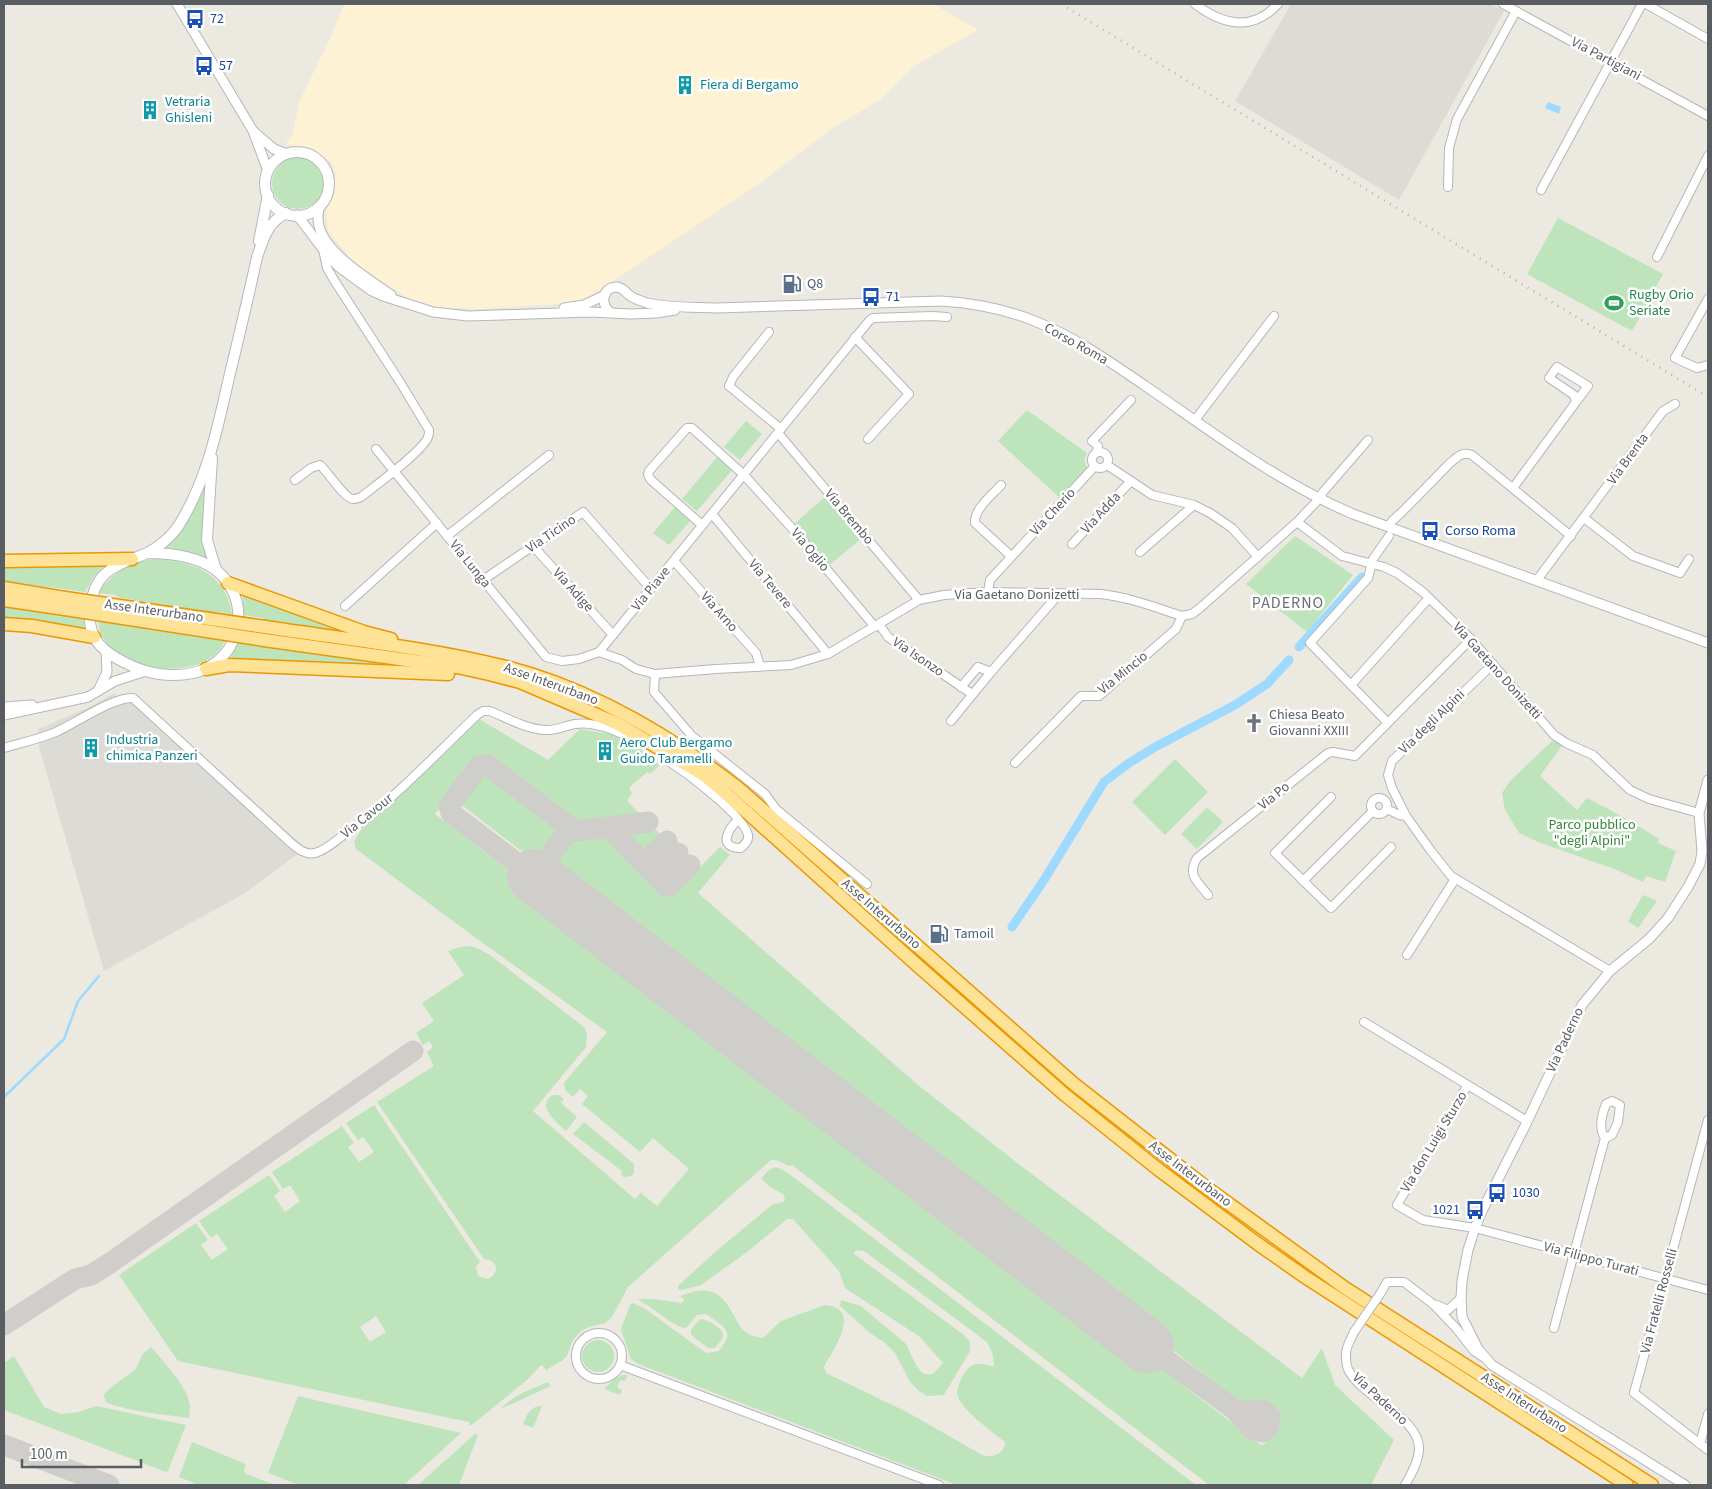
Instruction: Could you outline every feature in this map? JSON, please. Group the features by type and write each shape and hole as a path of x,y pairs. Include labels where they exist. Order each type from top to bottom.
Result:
{"highway":[{"path":"4,561 132,559"},
{"path":"228,583 364,632 396,641 408,649"},
{"name":"Asse Interurbano","path":"4,588 65,603 265,634 489,674 528,685 592,712 639,735 704,775 1065,1095 1159,1170 1228,1222 1334,1296 1627,1485"},
{"name":"Asse Interurbano","path":"4,600 65,603"},
{"path":"4,624 32,626 94,637"},
{"name":"Asse Interurbano","path":"265,634 408,649 487,663 545,680 638,720 687,751 737,787 1074,1084 1203,1185 1345,1288 1652,1485"},
{"path":"206,669 229,665 456,674 518,689 579,711 592,712"}],"main road":[{"path":"295,152 309,154 323,165 328,175 329,186 327,196 319,207 311,212 297,215 286,213 274,204 268,195 266,185 268,171 275,161 286,154 295,152"},
{"path":"258,257 260,234 268,195"},
{"path":"147,553 164,553 201,562 216,570 228,583 238,606 237,631 228,650 218,662 206,669 174,675 146,672 106,651 94,637 90,616 93,594 106,572 115,566 147,553 178,526 193,499 213,444 258,257 269,228 276,218 286,213"},
{"path":"213,444 207,540 216,570"}],"street":[{"path":"177,4 253,131 268,171"},
{"path":"1195,4 1211,16 1233,23 1259,19 1268,14 1278,4"},
{"name":"Via Partigiani","path":"1503,4 1708,116"},
{"path":"1541,190 1642,4"},
{"path":"1646,4 1708,39"},
{"path":"1448,186 1449,148 1458,119 1516,11"},
{"path":"253,131 274,149 286,154"},
{"path":"1657,257 1708,156"},
{"path":"319,207 319,227 332,248 347,262 397,300"},
{"path":"297,215 336,264 372,291 427,310 474,316 610,312"},
{"path":"295,480 311,468 320,466 345,495 355,499 361,497 394,471 428,439 429,430 331,275 325,261 323,249"},
{"path":"331,275 336,264"},
{"name":"Corso Roma","path":"605,295 610,289 618,288 624,289 629,295 647,303 717,308 920,301 957,302 992,308 1037,322 1069,337 1101,356 1257,463 1319,498 1388,527 1706,641"},
{"path":"535,313 584,305 605,295"},
{"path":"605,295 604,306 610,312"},
{"path":"621,314 630,304 629,295"},
{"path":"1708,299 1675,358 1697,368 1708,365"},
{"name":"Corso Roma","path":"610,312 621,314 656,313 688,307"},
{"path":"1195,420 1274,316"},
{"name":"Via Piave","path":"599,652 869,321 873,318 947,317"},
{"path":"769,332 733,377 729,386 779,431"},
{"path":"855,337 909,394 868,439"},
{"path":"1513,488 1588,386 1557,367 1550,378 1574,395 1576,402"},
{"path":"1097,452 1105,453 1108,457 1106,465 1098,468 1094,466 1091,458 1097,452 1098,446 1092,442 1130,400"},
{"name":"Via Brenta","path":"1537,580 1663,411 1675,404"},
{"path":"702,525 650,480 648,476 649,471 687,428 692,428 744,475"},
{"name":"Via Brembo","path":"779,431 920,600"},
{"path":"1182,616 1192,614 1200,608 1297,522 1368,440"},
{"name":"Via Lunga","path":"376,449 546,657 562,661 578,660 599,652"},
{"path":"1388,527 1428,485 1458,456 1463,454 1472,455 1571,536"},
{"path":"448,536 549,455"},
{"name":"Via Adda","path":"1106,465 1152,495 1194,505 1210,513 1232,528 1258,556"},
{"name":"Via Cherio","path":"988,592 990,580 1094,466"},
{"name":"Via Oglio","path":"744,475 798,534 877,626"},
{"name":"Via Adda","path":"1072,544 1130,482"},
{"path":"1001,485 978,511 975,523 1011,556"},
{"path":"1140,552 1194,505"},
{"name":"Via Ticino","path":"483,580 583,512 651,589"},
{"name":"Via Tevere","path":"712,514 828,654"},
{"path":"1584,518 1634,556 1672,571 1680,573 1689,559"},
{"name":"Via Gaetano Donizetti","path":"1297,522 1342,556 1384,567 1397,573 1429,598 1471,639 1554,735 1566,743 1593,755 1630,790 1649,799 1699,813"},
{"path":"345,606 437,523"},
{"path":"1387,722 1310,643 1368,578 1373,559 1389,536"},
{"name":"Via Adige","path":"533,546 613,635"},
{"name":"Via Arno","path":"674,561 756,653 760,666"},
{"name":"Via Gaetano Donizetti","path":"599,652 622,660 636,669 655,674 791,665 828,654 920,600 944,595 988,592 1117,596 1140,601 1182,616"},
{"path":"951,720 990,672 1059,594"},
{"path":"1351,685 1429,598"},
{"name":"Via Mincio","path":"1015,763 1082,696 1099,696 1176,629 1182,616"},
{"name":"Via Isonzo","path":"877,626 888,637 972,694"},
{"name":"Via Po","path":"1208,895 1192,874 1192,866 1197,858 1328,753 1333,752 1355,756 1471,639"},
{"path":"98,690 107,672 106,651"},
{"name":"Via degli Alpini","path":"1493,664 1392,761 1388,775 1392,788 1406,816 1430,851 1451,876 1610,971"},
{"path":"961,687 978,667 990,672"},
{"path":"4,709 57,703 88,696 115,681 146,672"},
{"path":"655,674 654,692 692,736 765,794 776,809 866,884"},
{"name":"Via Cavour","path":"12,745 42,737 120,700 133,698 300,851 313,854 322,850 358,825 388,800 477,715 483,711 490,711 528,727 543,730 558,730 576,724 616,730 682,769 718,798 738,820"},
{"path":"4,742 12,745"},
{"path":"4,748 12,745"},
{"name":"Via Paderno","path":"1492,1365 1478,1349 1462,1317 1461,1298 1464,1265 1475,1228 1582,1005 1610,971 1650,939 1668,918 1698,869 1705,854 1699,813 1708,780"},
{"path":"1331,797 1275,853 1331,908 1391,847"},
{"path":"1372,811 1371,806 1373,802 1381,798 1387,805 1387,810"},
{"path":"1387,810 1406,816"},
{"path":"1372,811 1380,814 1387,810"},
{"path":"1303,881 1372,811"},
{"path":"1407,955 1455,878"},
{"path":"1364,1022 1527,1121"},
{"name":"Via don Luigi Sturzo","path":"1467,1086 1397,1205 1422,1220 1475,1228"},
{"name":"Via Fratelli Rosselli","path":"1708,1120 1634,1393 1708,1450"},
{"path":"1554,1328 1604,1138"},
{"name":"Via Filippo Turati","path":"1475,1228 1708,1290"},
{"name":"Via Paderno","path":"1405,1485 1414,1468 1419,1450 1417,1439 1410,1426 1360,1385 1348,1368 1346,1351 1354,1332 1387,1282 1404,1282 1433,1304 1456,1328 1474,1351 1492,1365 1685,1485"},
{"path":"1448,1310 1461,1298"},
{"name":"Via Paderno","path":"1433,1304 1462,1317"},
{"path":"1456,1328 1468,1329"},
{"path":"599,1333 610,1336 620,1346 622,1356 620,1365 618,1370 610,1377 600,1379 589,1377 578,1366 576,1356 578,1346 589,1335 599,1333"},
{"path":"620,1365 938,1485"},
{"path":"1700,1444 1708,1414"}],"shaded area":[{"name":"Fiera di Bergamo","path":"344,4 933,4 978,30 916,65 881,99 830,130 757,185 582,302 483,309 435,307 411,300 355,264 328,231 326,211 334,190 336,175 331,162 317,153 286,143 292,135 300,100 331,37"},
{"path":"1291,4 1490,4 1504,11 1399,200 1235,101"},
{"name":"Industria chimica Panzeri","path":"115,693 116,697 130,694 140,699 308,850 295,856 245,893 104,971 39,747 38,729 85,709"}],"green space":[{"path":"293,157 303,157 317,164 324,178 324,188 317,202 303,209 293,209 283,205 276,198 272,188 272,178 276,168 283,161"},
{"name":"Rugby Orio Seriate","path":"1558,218 1663,274 1632,331 1527,274"},
{"path":"1027,410 1087,453 1084,461 1087,468 1060,498 998,441"},
{"path":"746,421 762,434 740,460 724,447"},
{"path":"718,456 733,469 697,511 682,499"},
{"path":"206,483 205,548 207,560 163,548 201,487"},
{"path":"826,496 862,538 828,566 793,525"},
{"path":"675,507 691,520 669,545 653,533"},
{"path":"1295,536 1353,575 1307,632 1246,584"},
{"path":"155,559 195,567 215,579 228,600 232,614 216,612 216,614 98,593 122,569"},
{"path":"4,564 105,564 93,578 85,592 4,581"},
{"path":"248,594 363,637 243,615 243,595"},
{"path":"4,605 84,619 84,631 4,619"},
{"path":"98,620 226,639 214,655 196,665 181,668 148,666 118,654 107,644 100,631"},
{"path":"238,643 390,665 388,668 232,659 231,654"},
{"path":"479,719 548,760 580,729 615,735 647,753 645,757 660,765 650,774 647,772 629,788 632,793 627,801 644,818 587,826 576,825 482,754 435,814 1261,1445 1264,1445 1277,1424 1278,1414 1270,1403 1259,1401 1248,1406 1243,1404 546,870 551,859 572,839 583,835 607,832 667,894 693,868 696,871 720,847 730,855 698,893 918,1085 1016,1162 1302,1378 1322,1348 1335,1385 1394,1440 1371,1485 1209,1485 792,1165 789,1166 774,1160 771,1160 628,1287 612,1317 605,1323 588,1327 580,1332 573,1340 567,1356 562,1361 546,1370 542,1365 540,1366 528,1379 472,1425 469,1425 469,1422 178,1361 119,1275 196,1223 208,1240 201,1245 212,1260 228,1249 217,1234 211,1238 199,1221 269,1175 280,1191 274,1196 285,1212 300,1201 290,1185 283,1189 272,1172 342,1126 354,1143 348,1147 359,1162 374,1152 363,1137 358,1140 346,1123 374,1105 480,1262 476,1267 478,1276 488,1279 494,1274 496,1270 495,1264 484,1259 377,1102 434,1066 427,1052 433,1047 429,1041 423,1045 416,1033 434,1021 422,1003 464,975 448,951 469,946 484,951 584,1027 587,1034 586,1047 533,1111 635,1199 641,1193 657,1206 689,1169 653,1138 640,1152 582,1104 588,1096 580,1089 573,1097 565,1090 564,1083 607,1032 356,849 354,842 360,831","holes":["376,1316 386,1332 370,1342 360,1327"]},
{"name":"Parco pubblico \"degli Alpini\"","path":"1552,741 1563,744 1540,776 1577,810 1587,798 1659,839 1658,843 1676,851 1665,882 1646,876 1643,882 1617,870 1538,842 1519,833 1505,810 1502,793 1510,781"},
{"path":"1175,759 1208,792 1165,835 1132,802"},
{"path":"485,770 554,822 556,828 555,839 537,863 459,803 458,799 481,772"},
{"path":"1207,807 1223,822 1197,849 1181,834"},
{"path":"651,825 664,838 648,854 640,854 617,830"},
{"path":"670,845 676,851 659,866 649,864"},
{"path":"681,856 687,862 670,878 664,878 661,875"},
{"path":"1643,895 1657,901 1638,928 1628,921"},
{"path":"553,1095 558,1095 564,1099 561,1103 577,1117 566,1131 553,1119 547,1109 548,1099"},
{"path":"584,1122 634,1164 632,1176 624,1177 621,1174 622,1171 573,1134"},
{"path":"776,1167 796,1179 1196,1485 957,1485 638,1364 631,1359 621,1329 632,1303 644,1308 706,1353 719,1351 725,1343 727,1336 726,1330 719,1323 705,1314 697,1315 686,1328 681,1327 637,1299 654,1299 681,1303 685,1300 680,1296 697,1291 710,1291 727,1304 744,1331 763,1338 781,1321 825,1305 836,1308 842,1314 844,1322 838,1341 824,1367 826,1373 907,1412 984,1456 995,1455 1002,1450 1006,1443 985,1427 963,1406 957,1393 958,1386 970,1366 981,1364 994,1367 993,1355 987,1342 864,1251 857,1250 853,1253 964,1335 970,1342 970,1351 944,1395 927,1396 919,1391 910,1382 895,1353 840,1306 841,1300 861,1306 906,1344 917,1367 924,1374 933,1374 943,1363 920,1337 845,1288 839,1271 793,1219 787,1219 747,1252 701,1285 682,1290 678,1289 678,1286 715,1252 772,1205 785,1201 784,1195 769,1186 761,1178 769,1170"},
{"path":"700,1319 706,1320 722,1331 722,1338 715,1348 708,1348 691,1335 691,1330"},
{"path":"598,1340 604,1341 609,1345 613,1350 613,1362 609,1367 604,1371 598,1372 592,1371 587,1367 583,1362 582,1356 583,1350 587,1345 592,1341"},
{"path":"151,1347 175,1375 185,1391 189,1399 189,1418 136,1410 105,1402 104,1394 135,1370 143,1354"},
{"path":"14,1356 44,1407 61,1414 79,1412 96,1406 186,1425 168,1471 166,1472 4,1410 4,1363"},
{"path":"622,1375 628,1375 625,1381 620,1380 617,1387 622,1390 620,1395 604,1389 613,1380"},
{"path":"548,1382 551,1386 501,1409 516,1396"},
{"path":"298,1396 461,1433 404,1485 299,1485 268,1473"},
{"path":"542,1406 533,1428 523,1424 531,1410"},
{"path":"475,1434 478,1435 459,1485 418,1485"},
{"path":"192,1442 246,1464 244,1470 246,1474 275,1485 199,1485 179,1477"}],"water":[{"path":"1548,102 1561,107 1559,114 1545,108"}],"waterway":[{"path":"1299,647 1362,577"},
{"path":"1012,927 1044,880 1104,782 1129,763 1155,747 1235,705 1267,684 1289,660"},
{"path":"4,1097 64,1039 78,1001 99,976"}],"taxiway":[{"path":"571,828 534,876 451,813 449,806 479,766 487,765 577,831 648,822"},
{"path":"608,827 666,886 669,886 690,865"},
{"path":"643,863 667,841"},
{"path":"654,874 657,874 678,853"},
{"path":"4,1325 75,1279 91,1275 110,1263 413,1051"},
{"path":"1147,1346 1235,1410 1253,1430 1263,1432 1269,1427 1270,1417 1264,1411 1235,1410"},
{"path":"4,1445 109,1485"}],"runway":[{"path":"534,876 1147,1346"}],"railway":[{"path":"1061,4 1708,397"}],"place":[{"name":"72","path":"195,19"},
{"name":"57","path":"204,66"},
{"name":"Fiera di Bergamo","path":"685,85"},
{"name":"Vetraria Ghisleni","path":"150,110"},
{"name":"Q8","path":"792,284"},
{"name":"71","path":"871,297"},
{"name":"Rugby Orio Seriate","path":"1614,303"},
{"name":"Corso Roma","path":"1430,531"},
{"name":"Chiesa Beato Giovanni XXIII","path":"1254,723"},
{"name":"Industria chimica Panzeri","path":"91,748"},
{"name":"Aero Club Bergamo Guido Taramelli","path":"605,751"},
{"name":"Tamoil","path":"939,934"},
{"name":"1030","path":"1497,1193"},
{"name":"1021","path":"1475,1210"}],"district":[{"name":"PADERNO","path":"1288,603"}]}
